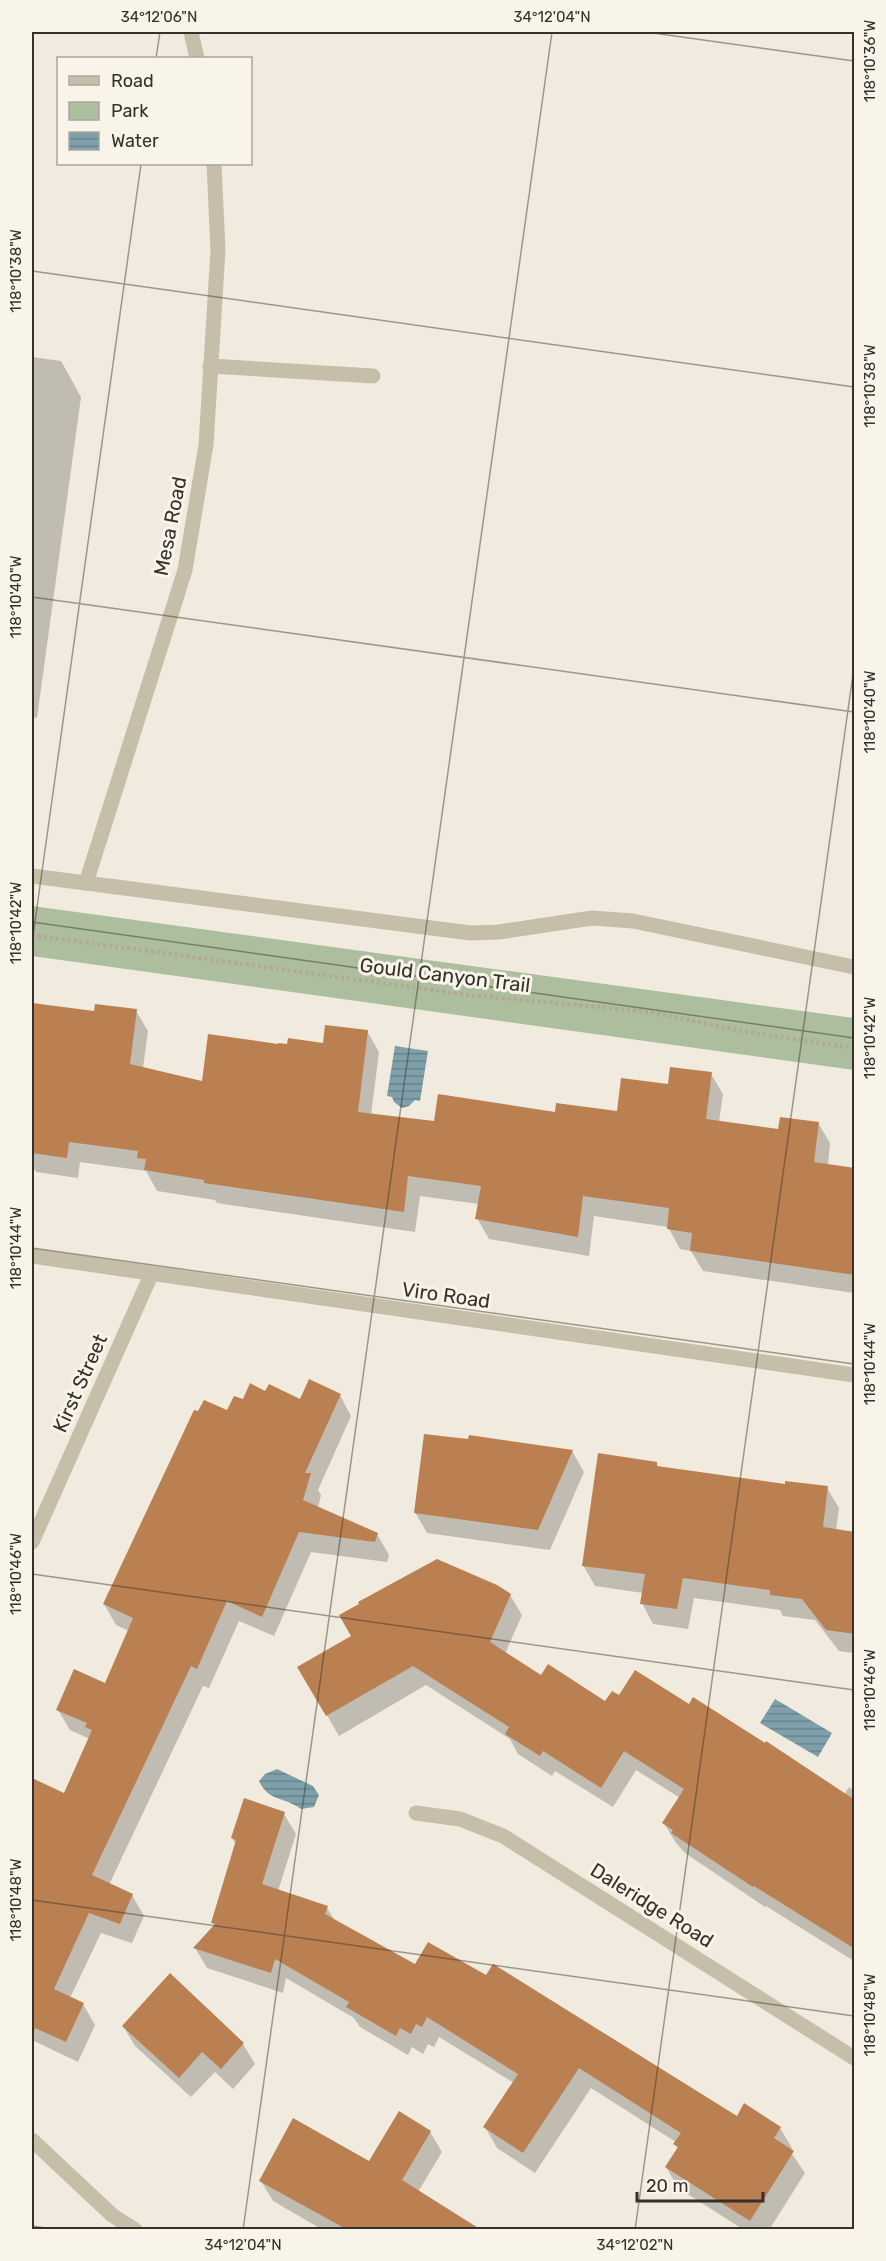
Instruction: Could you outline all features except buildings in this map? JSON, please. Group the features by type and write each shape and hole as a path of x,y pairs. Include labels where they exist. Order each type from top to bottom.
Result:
{"street":[{"path":"191,32 197,57"},
{"name":"Mesa Road","path":"86,883 185,570 206,446 218,250 214,165"},
{"path":"210,366 373,376"},
{"path":"32,876 470,933 499,932 592,918 633,921 855,967"},
{"name":"Viro Road","path":"32,1256 855,1375"},
{"name":"Kirst Street","path":"32,1542 151,1275"},
{"name":"Daleridge Road","path":"416,1813 460,1819 503,1836 855,2058"},
{"path":"32,2140 112,2215 135,2229"}],"path":[{"name":"Gould Canyon Trail","path":"32,935 468,995 651,1012 742,1031 855,1048"}],"green space":[{"path":"32,906 854,1018 854,1070 32,956"}],"water":[{"path":"395,1046 428,1051 420,1101 415,1100 409,1106 402,1108 394,1102 392,1097 387,1096"},
{"path":"775,1699 832,1733 818,1757 760,1723"},
{"path":"277,1769 313,1786 319,1795 314,1807 301,1809 272,1796 263,1788 259,1781 265,1774"}]}
